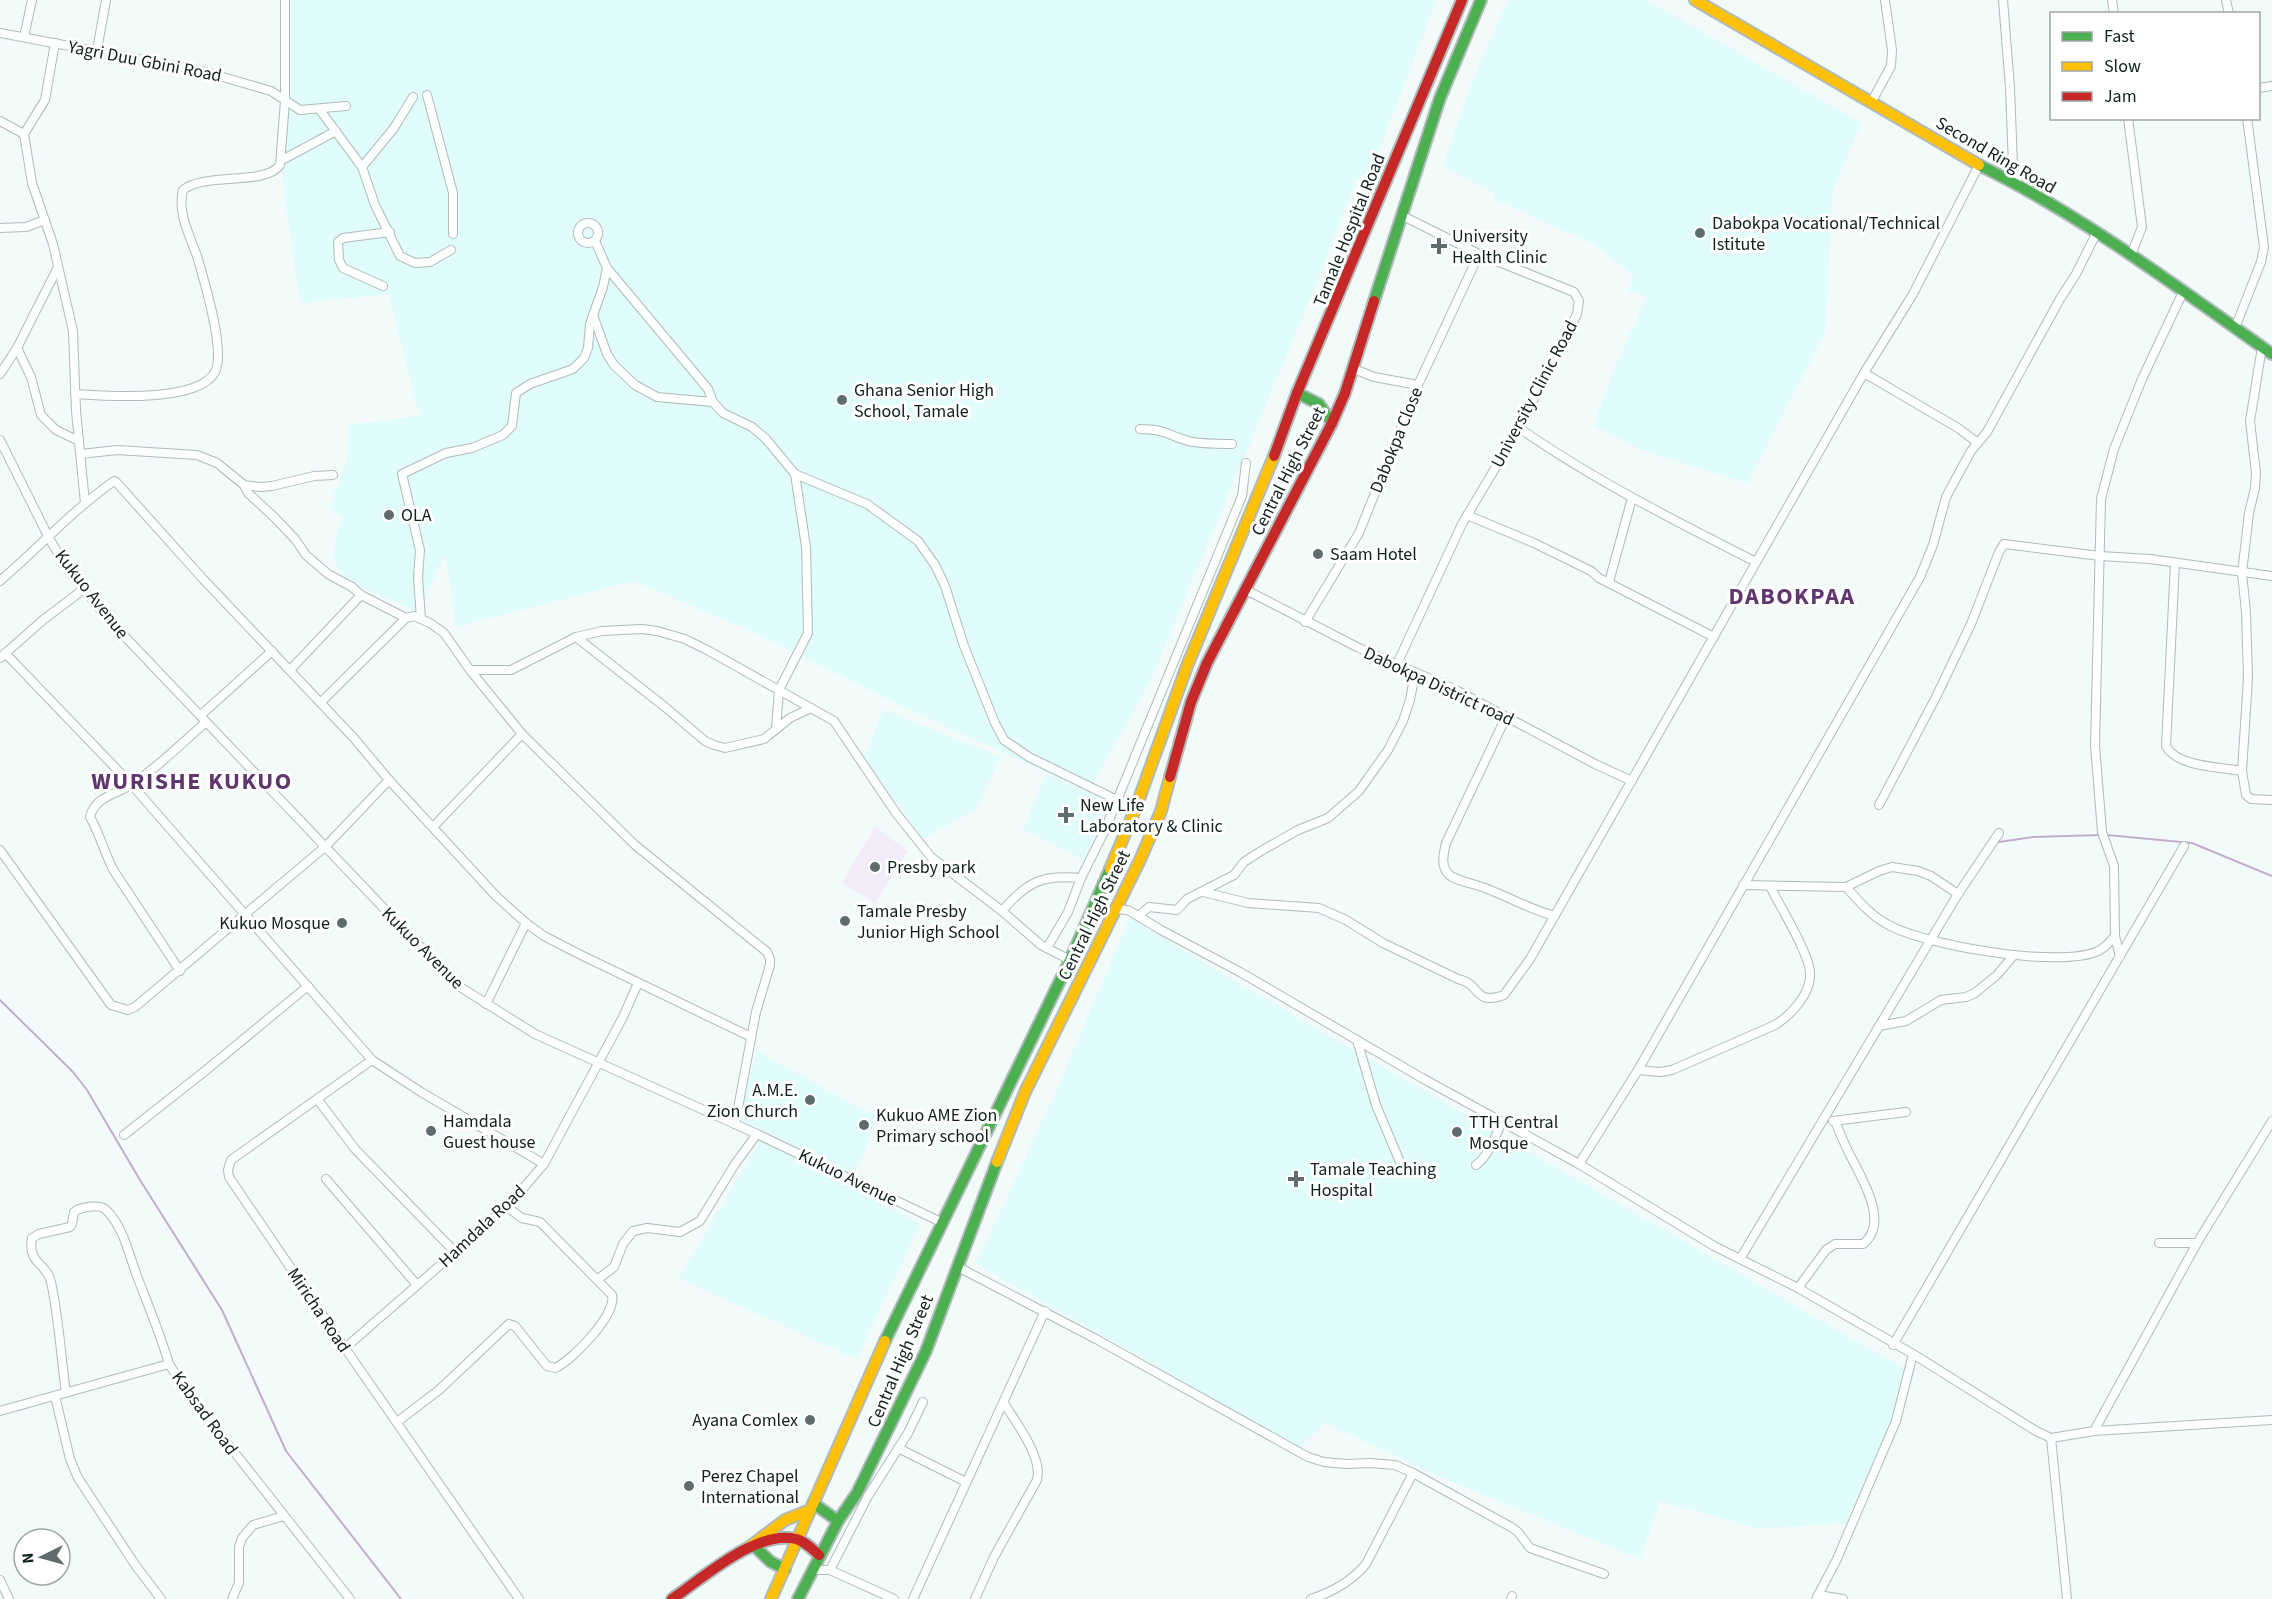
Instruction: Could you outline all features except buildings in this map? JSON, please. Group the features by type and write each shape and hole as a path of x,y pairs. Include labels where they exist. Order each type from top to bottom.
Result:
{"main road":[{"name":"Tamale Hospital Road","path":"1268,472 1297,393 1462,0"},
{"name":"Central High Street","path":"798,1599 819,1555 857,1493 909,1389 1025,1092 1140,860 1164,801 1191,702 1208,663 1332,423 1354,369 1440,98 1481,0"},
{"name":"Second Ring Road","path":"1695,0 1707,3 1805,65 1872,101 1978,165 2018,184 2131,255 2272,354"},
{"path":"1297,393 1320,404 1332,423"},
{"name":"Central High Street","path":"771,1599 872,1369 1070,960 1122,840 1187,666 1268,472"},
{"path":"1145,783 1164,801"},
{"path":"672,1599 751,1546 785,1520 811,1506 838,1521"},
{"path":"751,1546 778,1538 798,1539 819,1555"},
{"path":"751,1546 771,1562 785,1569"}],"street":[{"path":"24,37 32,0"},
{"path":"97,50 106,0"},
{"path":"75,394 144,396 191,390 208,381 215,371 218,346 207,289 182,211 183,190 193,184 271,173 278,168 282,160 285,101 285,0"},
{"path":"1872,101 1891,66 1892,50 1886,0"},
{"path":"2003,0 2011,99 2013,165 2018,184"},
{"name":"Yagri Duu Gbini Road","path":"0,33 202,70 271,91 300,110 346,106"},
{"path":"56,44 45,100 24,134 32,183 45,220 73,331 75,394 85,503"},
{"path":"427,95 453,193 453,234"},
{"path":"362,167 394,128 413,97"},
{"path":"320,110 362,167 375,205 400,256 415,263 430,262 451,250"},
{"path":"2128,120 2142,227 2131,255"},
{"path":"2235,328 2261,262 2264,247 2247,120"},
{"path":"0,121 24,134"},
{"path":"282,160 336,131"},
{"path":"1203,892 1248,903 1319,908 1346,920 1383,943 1458,979 1470,981 1482,997 1504,995 1509,991 1555,916 1864,373 1913,294 1978,165"},
{"name":"University Clinic Road","path":"1396,666 1467,515 1519,428 1577,314 1579,301 1574,292 1479,254 1401,215"},
{"path":"0,228 26,227 45,220"},
{"path":"383,286 343,268 339,260 338,242 343,238 390,232"},
{"path":"1579,1164 1638,1070 1920,577 1933,545 1946,497 1971,451 1985,436 2096,234"},
{"path":"595,241 607,268 708,389 712,402 723,413 752,427 766,439 795,474 867,504 918,542 935,565 945,586 968,656 1004,741 1029,757 1117,800"},
{"name":"Dabokpa Close","path":"1305,622 1359,533 1418,385 1479,254"},
{"path":"0,374 17,348 58,267"},
{"path":"422,619 418,577 420,550 402,474 446,453 472,448 503,435 512,426 516,393 530,384 573,369 584,358 593,314 607,268"},
{"path":"2120,957 2115,936 2114,867 2104,836 2095,745 2101,499 2108,465 2142,379 2183,292"},
{"path":"593,314 607,354 614,365 635,385 657,397 712,402"},
{"path":"2262,347 2250,421 2255,480 2242,573 2248,678 2242,771 2246,795 2251,799 2272,800"},
{"path":"17,348 31,377 41,415 56,430 79,441"},
{"path":"1354,369 1374,377 1418,385"},
{"path":"1864,373 1958,428 1978,443"},
{"path":"1519,428 1585,472 1756,562"},
{"path":"1140,429 1162,430 1186,441 1232,444"},
{"name":"Kukuo Avenue","path":"0,440 49,538 69,570 116,628 457,985 535,1034 757,1134 944,1223"},
{"path":"81,454 117,450 197,454 217,463 244,485 248,493 327,574 352,587 360,595 406,618"},
{"path":"1047,948 1068,912 1081,878 1104,832 1242,496 1246,464"},
{"path":"776,729 779,690 808,633 806,547 795,474"},
{"path":"244,485 272,486 314,476 333,475"},
{"path":"0,581 85,503 114,481 203,579 321,702 496,896 526,923 544,936 751,1037"},
{"path":"1609,582 1632,498"},
{"path":"1467,515 1534,543 1591,571 1599,578 1714,637"},
{"path":"1879,805 1936,697 1966,634 2004,544 2272,576"},
{"path":"2175,563 2166,746 2170,753 2186,762 2242,771"},
{"path":"84,589 43,620 3,656 131,784 247,914 372,1060 421,1092 544,1164"},
{"name":"Dabokpa District road","path":"1246,590 1305,622 1396,666 1456,690 1595,764 1632,781"},
{"path":"290,670 360,595"},
{"path":"321,702 406,618 414,616 422,619 444,633 470,670 522,734 635,845 767,952 770,965 751,1037 735,1124"},
{"path":"470,670 511,670 576,637 602,631 642,629 657,631 693,643 834,721 896,813 931,857 1047,948 1070,960"},
{"path":"576,637 705,741 725,748 764,739 796,715 812,708"},
{"path":"201,715 272,651"},
{"path":"1138,916 1149,907 1177,910 1187,899 1234,875 1244,862 1260,851 1298,830 1328,818 1359,791 1388,750 1403,721 1415,673"},
{"path":"1506,717 1446,843 1444,863 1446,871 1454,878 1487,888 1535,911 1555,916"},
{"path":"180,971 114,871 100,833 90,817 96,803 131,784 206,722"},
{"path":"433,827 522,734"},
{"path":"0,850 111,1005 128,1010 135,1007 180,971 326,846 389,780"},
{"path":"1104,832 1122,840"},
{"path":"1740,1259 1930,939 1999,833"},
{"path":"1893,1345 2184,846"},
{"path":"1743,885 1846,887 1892,867 1918,871 1931,876 1958,894"},
{"path":"1002,911 1018,893 1035,881 1050,877 1081,878"},
{"path":"1638,1070 1660,1072 1684,1066 1775,1025 1787,1018 1797,1005 1805,991 1810,972 1805,953 1770,886"},
{"path":"1846,887 1885,924 1900,931 1991,953 2053,958 2086,955 2098,951 2115,936"},
{"path":"1115,909 1128,910 1579,1164 1714,1246 1798,1288 1893,1345 1913,1354 2036,1431 2051,1438 2094,1431 2272,1420"},
{"path":"486,1004 526,923"},
{"path":"1878,1026 1906,1021 1941,1000 1966,997 1975,993 1997,975 2014,955"},
{"name":"Hamdala Road","path":"345,1348 507,1207 544,1164 623,1017 638,983"},
{"path":"124,1135 308,986"},
{"path":"1357,1040 1376,1105 1400,1162"},
{"name":"Miricha Road","path":"372,1060 231,1160 228,1170 229,1177 519,1599"},
{"path":"318,1100 355,1149 455,1252"},
{"path":"1822,1121 1906,1112"},
{"path":"1798,1288 1826,1250 1835,1244 1863,1244 1871,1238 1875,1218 1870,1197 1835,1121"},
{"path":"2094,1431 2197,1243 2272,1121"},
{"path":"1476,1165 1484,1159 1491,1148 1502,1122"},
{"path":"598,1279 614,1267 623,1244 633,1231 647,1228 680,1232 700,1221 735,1164 757,1134"},
{"path":"326,1179 417,1285"},
{"path":"66,1393 51,1280 37,1263 31,1246 32,1238 39,1234 70,1227 74,1212 78,1209 101,1207 106,1210 119,1230 151,1309 169,1364"},
{"path":"397,1422 439,1390 508,1324 515,1326 547,1366 555,1368 582,1348 613,1305 612,1294 540,1222 522,1218 507,1207"},
{"path":"2159,1243 2197,1243"},
{"path":"958,1267 1045,1311 1308,1457 1336,1463 1395,1466 1413,1473 1518,1532 1530,1548 1604,1574"},
{"path":"913,1599 1045,1311"},
{"path":"1843,1599 1817,1597 1837,1559 1896,1421 1913,1354"},
{"name":"Kabsad Road","path":"0,1411 169,1364 187,1392 350,1599"},
{"path":"55,1396 70,1459 78,1479 135,1566 161,1599"},
{"path":"830,1570 868,1496 923,1402"},
{"path":"975,1599 994,1557 1037,1480 1039,1472 1037,1460 1004,1403"},
{"path":"2051,1438 2067,1599"},
{"path":"898,1448 966,1482"},
{"path":"1311,1599 1355,1577 1379,1540 1413,1473"},
{"path":"232,1599 239,1583 239,1547 242,1538 253,1525 284,1516"},
{"path":"812,1570 830,1570 894,1599"},
{"path":"0,1580 9,1599"}],"shaded area":[{"name":"Ghana Senior High School, Tamale","path":"284,0 1437,0 1371,171 1356,181 1319,278 1149,684 1089,792 906,708 742,627 634,581 456,627 446,554 418,612 342,578 334,558 341,517 329,507 347,462 348,425 420,416 389,294 300,303 281,170 288,104"},
{"name":"Dabokpa Vocational/Technical Istitute","path":"1508,0 1647,0 1861,123 1833,191 1825,334 1747,483 1642,450 1594,425 1611,377 1647,296 1629,291 1634,275 1592,243 1494,199 1494,193 1443,166 1473,79"},
{"path":"884,710 1001,757 976,809 923,839 864,757"},
{"name":"New Life Laboratory & Clinic","path":"1046,774 1109,802 1084,860 1023,829"},
{"name":"Presby park","path":"875,827 908,851 875,904 842,882"},
{"name":"Tamale Teaching Hospital","path":"1130,917 1214,969 1915,1375 1845,1524 1757,1528 1660,1501 1640,1559 1439,1476 1325,1423 1294,1454 1164,1370 976,1264 1058,1087"},
{"path":"757,1051 861,1109 877,1115 866,1148 853,1175 739,1119"},
{"path":"761,1139 920,1224 857,1359 679,1278"}],"waterway":[{"path":"1999,842 2033,837 2101,835"},
{"path":"2107,835 2192,843 2272,876"},
{"path":"0,1000 73,1072 87,1090 140,1180 222,1310 286,1451 401,1599"}],"traffic: fast":[{"path":"1374,301 1440,98 1481,0"},
{"path":"1979,165 2018,185 2092,230 2165,278 2272,354"},
{"path":"1297,393 1319,404 1332,423"},
{"path":"885,1341 1070,960 1110,869"},
{"path":"798,1599 838,1521 857,1493 926,1351 997,1162"},
{"path":"813,1503 838,1521"},
{"path":"754,1546 771,1562 785,1569"}],"traffic: slow":[{"path":"1695,0 1979,165"},
{"path":"1110,869 1135,810 1187,666 1274,456"},
{"path":"997,1162 1025,1092 1140,860 1161,811 1170,777"},
{"path":"771,1599 885,1341"},
{"path":"748,1548 785,1520 810,1510"}],"traffic: jam":[{"path":"1274,456 1297,393 1462,0"},
{"path":"1170,777 1191,702 1207,663 1332,423 1345,393 1374,301"},
{"path":"672,1599 731,1557 765,1541 781,1538 796,1539 805,1543 819,1555"}],"place":[{"name":"Dabokpa Vocational/Technical Istitute","path":"1700,233"},
{"name":"University Health Clinic","path":"1439,246"},
{"name":"Ghana Senior High School, Tamale","path":"842,400"},
{"name":"OLA","path":"389,515"},
{"name":"Saam Hotel","path":"1318,554"},
{"name":"New Life Laboratory & Clinic","path":"1066,815"},
{"name":"Presby park","path":"875,867"},
{"name":"Tamale Presby Junior High School","path":"845,921"},
{"name":"Kukuo Mosque","path":"342,923"},
{"name":"A.M.E. Zion Church","path":"810,1100"},
{"name":"Kukuo AME Zion Primary school","path":"864,1125"},
{"name":"Hamdala Guest house","path":"431,1131"},
{"name":"TTH Central Mosque","path":"1457,1132"},
{"name":"Tamale Teaching Hospital","path":"1296,1179"},
{"name":"Ayana Comlex","path":"810,1420"},
{"name":"Perez Chapel International","path":"689,1486"}],"district":[{"name":"DABOKPAA","path":"1792,596"},
{"name":"WURISHE KUKUO","path":"192,781"}]}
